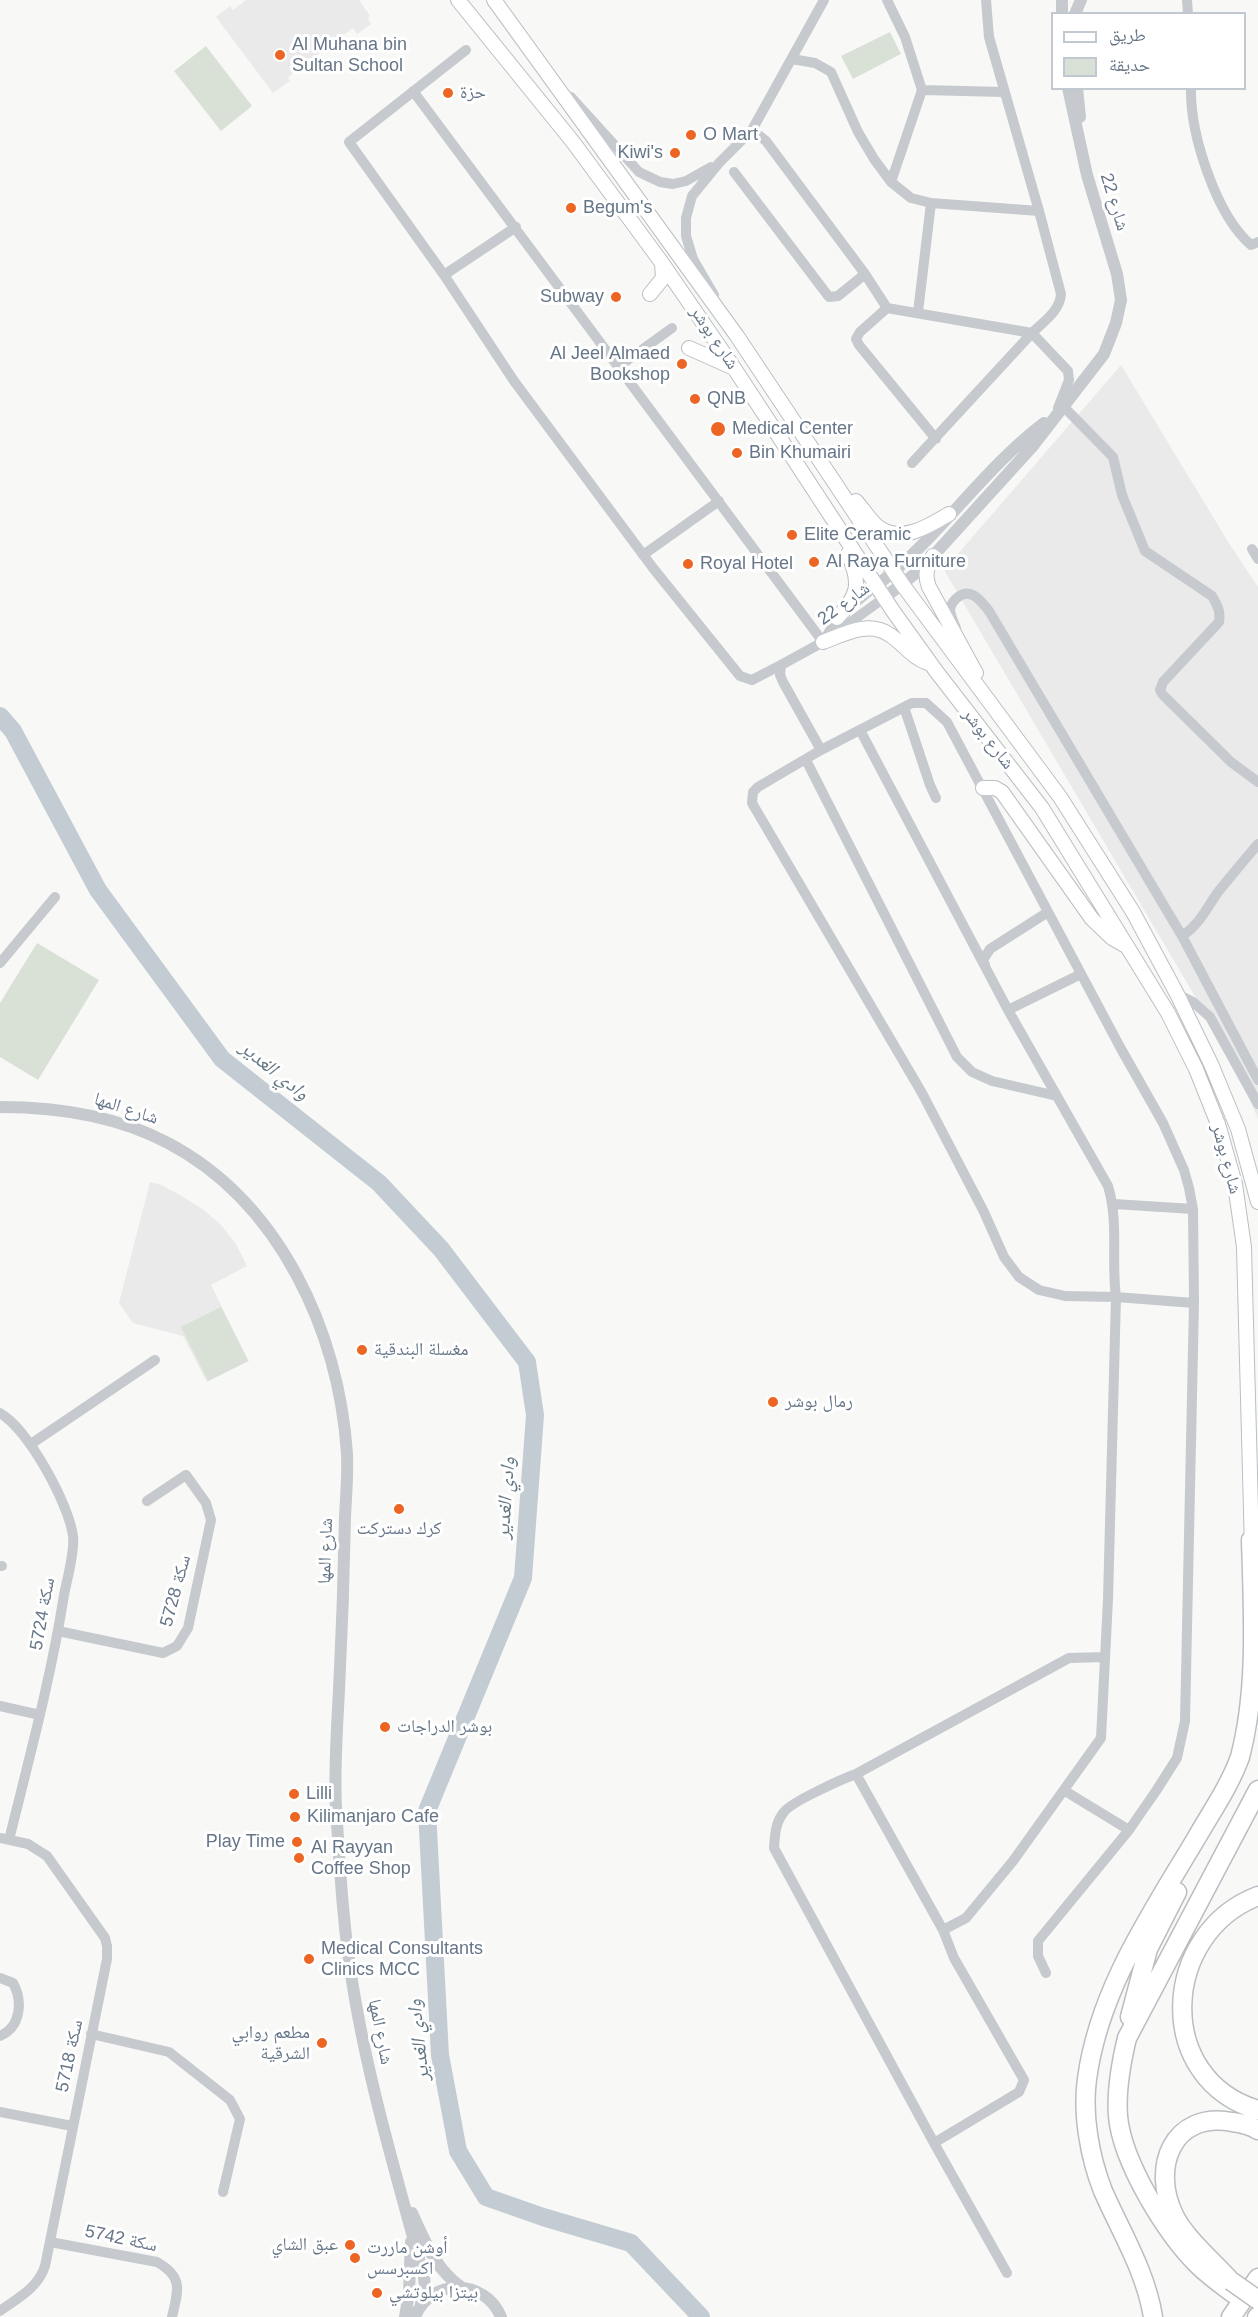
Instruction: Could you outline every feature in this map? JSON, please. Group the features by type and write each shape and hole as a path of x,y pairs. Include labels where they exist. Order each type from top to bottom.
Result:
{"highway":[{"path":"1153,2317 1144,2280 1097,2172 1088,2132 1087,2081 1098,2033 1115,1979 1236,1767 1248,1730 1253,1692 1254,1645 1251,1540"},
{"path":"1253,1692 1256,1708 1254,1725 1245,1759 1148,1948 1129,2021 1119,2083 1118,2117 1124,2141 1142,2185 1168,2228 1198,2265 1233,2288 1258,2300"},
{"path":"1127,2038 1258,1790"},
{"path":"1258,1896 1227,1913 1196,1949 1184,1981 1181,2017 1193,2056 1203,2072 1229,2097 1258,2110"},
{"path":"1258,2130 1251,2126 1221,2120 1202,2122 1185,2129 1168,2154 1164,2166 1174,2216 1258,2315"},
{"path":"1231,2317 1258,2279"}],"main road":[{"name":"شارع بوشر","path":"458,0 573,142 662,263 734,368 884,598 936,671 1042,808 1168,1013 1196,1069 1218,1124 1235,1184 1244,1247 1251,1540 1258,1580"},
{"name":"شارع بوشر","path":"494,0 737,336 902,584 1060,797 1133,912 1177,994 1211,1064 1238,1129 1258,1202"},
{"path":"650,294 663,278 662,263"},
{"path":"689,348 734,368"},
{"path":"806,437 878,527 892,534 912,533 949,514"},
{"path":"834,519 836,534 848,554 857,580 856,591 850,604 837,618"},
{"path":"933,555 926,568 926,578 1001,720"},
{"path":"823,642 857,630 868,628 879,630 890,635 916,657 929,663 936,671"},
{"path":"983,788 995,788 1002,792 1092,919 1112,938 1129,948"}],"street":[{"path":"737,336 693,259 686,236 686,218 692,196 719,163 752,130 824,0"},
{"path":"887,0 905,37 922,90 891,182"},
{"path":"912,463 1060,303 1061,294 1040,211 989,36 986,0"},
{"path":"413,91 823,642 752,680 740,676 643,555 514,381 444,275 348,142 413,91 466,50"},
{"path":"792,59 815,63 831,72 858,132 891,182 911,198 931,203 1040,211"},
{"path":"545,69 639,172 660,182 672,184 687,181 719,163"},
{"path":"922,90 1004,92"},
{"name":"شارع 22","path":"823,642 902,584 933,555 1012,470 1104,354 1116,323 1120,300 1117,274 1087,175 1068,90"},
{"path":"1077,90 1087,175"},
{"path":"1191,90 1194,125 1208,175 1240,235 1251,245 1258,242"},
{"path":"752,130 766,141 865,274 887,308"},
{"path":"734,172 829,297 838,296 865,274"},
{"path":"918,312 931,203"},
{"path":"444,275 516,227"},
{"path":"936,439 856,339 860,332 887,308 1032,333 1068,371 1069,380 1059,411 1113,457 1122,495 1145,551 1212,596 1217,604 1220,614 1219,622 1163,681 1160,690 1162,695 1231,762 1258,782"},
{"path":"618,368 672,328"},
{"name":"شارع 22","path":"823,642 837,618 894,572 1025,438 1059,411"},
{"path":"643,555 719,501"},
{"path":"960,643 950,608 954,599 963,593 970,593 980,599 989,611 1182,936 1258,1080"},
{"path":"781,664 780,675 783,682 821,750"},
{"path":"1046,1973 1038,1956 1038,1941 1129,1830 1177,1758 1185,1721 1194,1303 1193,1209 1184,1170 1163,1123 947,722 940,715 926,703 912,703 821,750 758,787 753,792 752,802 922,1094 984,1212 1004,1257 1019,1277 1039,1290 1065,1296 1194,1303"},
{"path":"904,707 936,798"},
{"path":"860,730 1008,1010 1108,1186 1114,1204 1112,1272 1116,1297 1101,1738 1013,1862 966,1918 943,1930"},
{"path":"806,760 957,1057 972,1072 992,1081 1057,1096"},
{"path":"1182,936 1202,919 1217,894 1258,844"},
{"path":"0,963 55,897"},
{"path":"987,971 983,960 990,949 1048,912"},
{"path":"1008,1010 1081,974"},
{"path":"1177,994 1193,1002 1210,1017 1258,1104"},
{"name":"شارع المها","path":"0,1107 55,1110 111,1120 166,1141 191,1156 235,1192 273,1237 300,1280 319,1326 334,1379 347,1455 345,1566 334,1782 343,1916 366,2060 424,2277 425,2289 421,2304"},
{"path":"1114,1204 1193,1209"},
{"path":"31,1444 155,1360"},
{"name":"سكة 5724","path":"0,1413 8,1418 31,1444 66,1510 73,1538 58,1631 40,1715 5,1839"},
{"name":"سكة 5728","path":"58,1631 163,1653 177,1646 188,1628 211,1520 206,1503 186,1475 147,1501"},
{"path":"1007,2273 774,1848 775,1828 784,1810 856,1774 1069,1658 1105,1657"},
{"path":"0,1706 40,1715"},
{"path":"856,1774 943,1930 954,1958 1024,2080 1019,2092 934,2143"},
{"path":"1065,1791 1129,1830"},
{"name":"سكة 5718","path":"0,2311 29,2291 39,2280 51,2242 72,2126 107,1959 105,1938 47,1856 28,1844 5,1839"},
{"path":"0,1978 13,1983 20,2004 15,2024 0,2037"},
{"path":"91,2034 169,2052 230,2100 240,2119 223,2192"},
{"path":"0,2112 72,2126"},
{"name":"شارع المها","path":"401,2190 437,2264 449,2278 461,2287 479,2292 490,2300 501,2317"},
{"path":"405,2317 409,2292 411,2232"},
{"name":"سكة 5742","path":"51,2242 157,2262 166,2267 177,2282 178,2290 172,2317"},
{"path":"414,2317 421,2304 434,2293 447,2288 461,2287"}],"shaded area":[{"name":"Al Muhana bin Sultan School","path":"246,0 359,0 370,16 368,18 371,24 357,34 353,28 288,77 290,81 273,93 216,17 230,6 233,10"},
{"path":"1121,365 1258,587 1258,1119 1233,1061 944,570"},
{"path":"150,1182 159,1184 204,1210 221,1225 236,1244 247,1266 211,1285 249,1361 207,1382 183,1336 133,1323 119,1303"}],"green space":[{"path":"890,32 901,54 853,79 841,56"},
{"path":"206,46 252,106 221,131 174,71"},
{"path":"37,943 99,980 38,1080 0,1057 0,1003"},
{"path":"221,1307 248,1361 208,1381 181,1327"}],"waterway":[{"name":"وادي الغدير","path":"0,716 13,731 98,890 222,1059 379,1183 441,1249 527,1362 535,1415 523,1578 427,1811 440,2055 458,2151 486,2197 543,2217 631,2243 701,2317"}],"place":[{"name":"Al Muhana bin Sultan School","path":"280,55"},
{"name":"حزة","path":"448,93"},
{"name":"O Mart","path":"691,135"},
{"name":"Kiwi's","path":"675,153"},
{"name":"Begum's","path":"571,208"},
{"name":"Subway","path":"616,297"},
{"name":"Al Jeel Almaed Bookshop","path":"682,364"},
{"name":"QNB","path":"695,399"},
{"name":"Medical Center","path":"718,429"},
{"name":"Bin Khumairi","path":"737,453"},
{"name":"Elite Ceramic","path":"792,535"},
{"name":"Al Raya Furniture","path":"814,562"},
{"name":"Royal Hotel","path":"688,564"},
{"name":"مغسلة البندقية","path":"362,1350"},
{"name":"رمال بوشر","path":"773,1402"},
{"name":"كرك دستركت","path":"399,1509"},
{"name":"بوشر الدراجات","path":"385,1727"},
{"name":"Lilli","path":"294,1794"},
{"name":"Kilimanjaro Cafe","path":"295,1817"},
{"name":"Play Time","path":"297,1842"},
{"name":"Al Rayyan Coffee Shop","path":"299,1858"},
{"name":"Medical Consultants Clinics MCC","path":"309,1959"},
{"name":"مطعم روابي الشرقية","path":"322,2043"},
{"name":"عبق الشاي","path":"350,2245"},
{"name":"أوشن ماررت اكسبرسس","path":"355,2258"},
{"name":"بيتزا بيلوتشي","path":"377,2293"}]}
